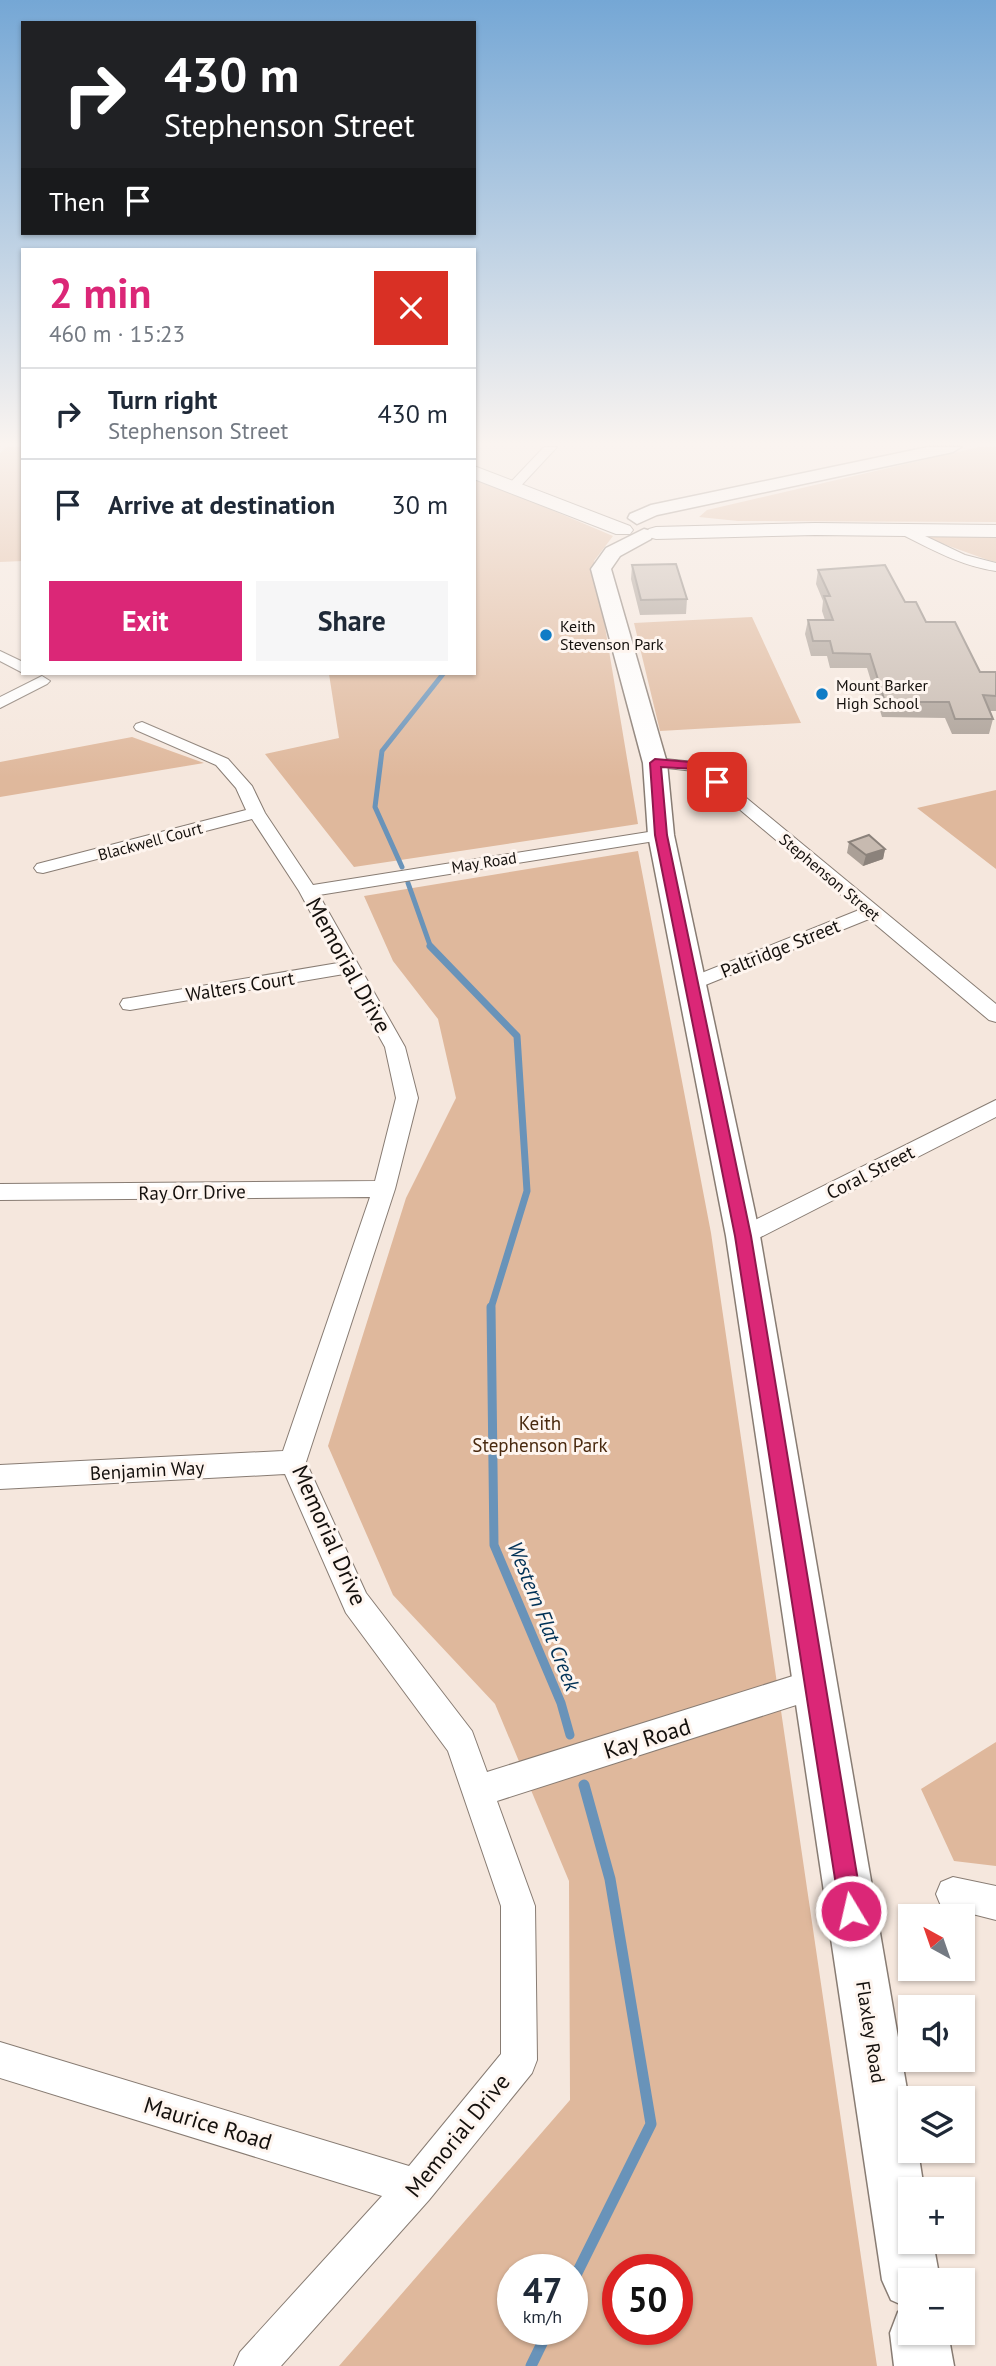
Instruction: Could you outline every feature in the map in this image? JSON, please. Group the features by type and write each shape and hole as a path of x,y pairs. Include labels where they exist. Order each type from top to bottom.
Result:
{"main road":[{"name":"Flaxley Road","path":"612,557 601,569 655,763 661,835 743,1236 909,2268"},
{"path":"921,2345 924,2366"}],"street":[{"path":"962,557 983,566 996,566"},
{"path":"2,656 21,647"},
{"path":"2,656 21,668"},
{"path":"0,703 37,677"},
{"name":"Memorial Drive","path":"142,727 222,762 244,786 256,813 307,891 395,1047 407,1098 384,1189 293,1462 356,1603 461,1742 518,1906 519,2060 416,2187 254,2366"},
{"name":"Stephenson Street","path":"655,763 698,766 996,1015"},
{"name":"Blackwell Court","path":"43,868 256,813"},
{"name":"May Road","path":"307,891 661,835"},
{"name":"Paltridge Street","path":"691,984 870,912"},
{"name":"Walters Court","path":"130,1004 349,967"},
{"name":"Coral Street","path":"743,1236 996,1108"},
{"name":"Ray Orr Drive","path":"0,1192 384,1189"},
{"name":"Benjamin Way","path":"0,1478 293,1462"},
{"name":"Kay Road","path":"478,1791 815,1684"},
{"path":"953,1894 996,1903"},
{"name":"Maurice Road","path":"0,2060 416,2187"}],"green space":[{"path":"0,557 21,557 21,561 0,562"},
{"path":"476,557 597,557 594,561 638,824 354,867 265,754 339,738 329,675 476,675"},
{"path":"981,557 996,557 996,562"},
{"path":"752,617 801,723 660,731 634,623"},
{"path":"132,737 204,763 0,797 0,762"},
{"path":"996,790 996,869 917,808"},
{"name":"Keith Stephenson Park","path":"638,851 711,1233 877,2366 339,2366 570,2100 569,1881 495,1704 393,1595 328,1446 406,1198 456,1098 438,1019 393,961 364,896"},
{"path":"996,1742 996,1866 954,1861 921,1789"}],"building":[{"path":"676,564 687,599 641,600 632,565"},
{"path":"885,565 905,602 916,602 926,622 955,622 980,672 996,672 996,696 983,695 993,719 955,719 949,702 885,702 870,654 833,653 830,641 813,641 808,620 833,620 824,596 830,596 818,570"},
{"path":"869,835 885,849 866,855 849,842"}],"waterway":[{"name":"Western Flat Creek","path":"402,867 375,807 382,751 442,675"},
{"name":"Western Flat Creek","path":"408,883 430,946"},
{"name":"Western Flat Creek","path":"430,946 517,1036 527,1191 491,1308"},
{"name":"Western Flat Creek","path":"491,1308 494,1545 561,1703 570,1735"},
{"name":"Western Flat Creek","path":"584,1785 610,1879 651,2124 586,2254"},
{"name":"Western Flat Creek","path":"531,2366 541,2345"}],"place":[{"name":"Keith Stevenson Park","path":"546,635"},
{"name":"Mount Barker High School","path":"822,694"}],"route":[{"path":"717,782 698,766 655,763 661,835 743,1236 851,1911"}]}
